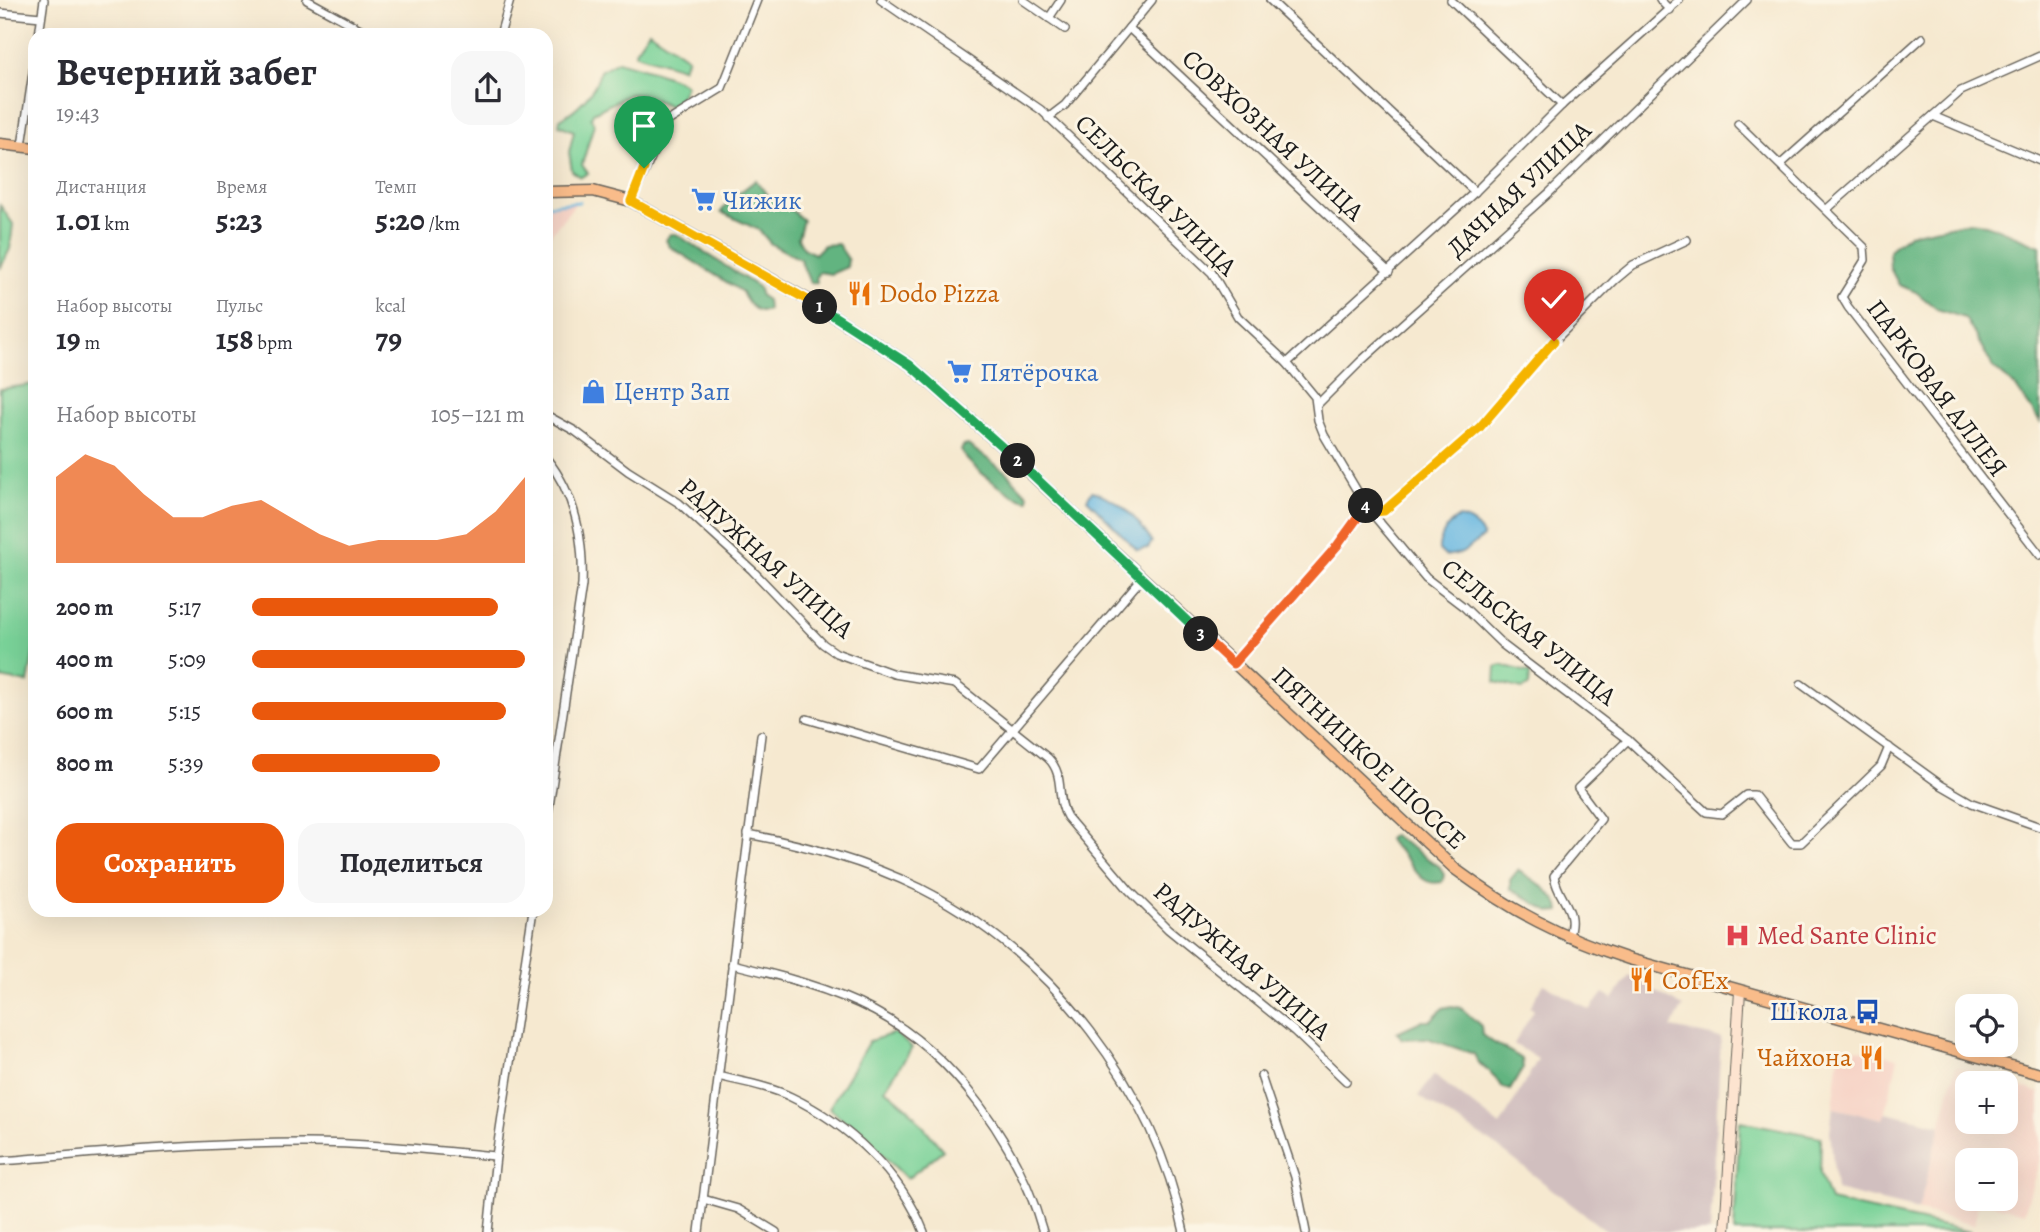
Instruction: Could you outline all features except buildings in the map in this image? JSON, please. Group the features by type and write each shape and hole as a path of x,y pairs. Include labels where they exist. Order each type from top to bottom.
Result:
{"main road":[{"path":"0,144 28,147"},
{"name":"ПЯТНИЦКОЕ ШОССЕ","path":"553,192 593,191 631,201 812,302 910,365 1455,869 1500,902 1569,938 1740,991 2040,1074"}],"street":[{"path":"40,28 44,0"},
{"path":"307,0 358,28"},
{"path":"502,28 510,0"},
{"path":"631,201 668,121 722,88 757,0"},
{"name":"СЕЛЬСКАЯ УЛИЦА","path":"881,0 1048,118 1212,273 1237,317 1287,363 1315,397 1318,420 1325,435 1366,506 1433,586 1457,601 1503,645 1628,740 1706,812 1722,814 1746,795 1754,795 1792,843 1801,843 1881,766 1889,747"},
{"path":"1023,0 1065,29"},
{"path":"1049,18 1061,0"},
{"path":"1048,118 1065,105 1152,0"},
{"path":"1270,0 1475,192"},
{"path":"1451,0 1562,105"},
{"path":"1660,0 1670,9"},
{"path":"1287,363 1389,272 1475,192 1562,105 1679,0"},
{"name":"ДАЧНАЯ УЛИЦА","path":"1317,405 1361,361 1549,193 1747,0"},
{"path":"0,13 41,17"},
{"name":"СОВХОЗНАЯ УЛИЦА","path":"1129,29 1389,272"},
{"path":"1781,164 1922,38"},
{"path":"1827,209 1961,91 2040,56"},
{"path":"22,146 28,106"},
{"path":"1933,116 2040,161"},
{"name":"ПАРКОВАЯ АЛЛЕЯ","path":"1738,124 1864,247 1865,260 1842,298 2040,555"},
{"path":"1373,512 1384,511 1480,427 1549,346 1615,280 1633,265 1687,240"},
{"name":"РАДУЖНАЯ УЛИЦА","path":"553,419 575,431 628,471 679,503 752,570 823,644 836,653 894,674 955,684 1054,764 1059,773 1061,807 1129,890 1168,929 1294,1031 1346,1081"},
{"path":"553,470 573,504 583,559 582,586 553,780"},
{"path":"1233,664 1337,546 1366,506"},
{"path":"807,719 975,770 983,767 1142,578"},
{"path":"1801,684 1972,803 2040,827"},
{"path":"699,1232 761,735"},
{"path":"1569,938 1573,914 1554,876 1599,826 1601,819 1578,788 1628,740"},
{"path":"748,834 817,848 865,864 932,895 1010,946 1052,986 1090,1031 1125,1081 1162,1160 1184,1232"},
{"path":"488,1232 496,1156 532,917"},
{"path":"732,964 833,992 877,1012 926,1049 965,1087 992,1120 1022,1175 1043,1232"},
{"path":"1725,1232 1740,991"},
{"path":"718,1076 790,1096 855,1139 883,1165 907,1198 924,1232"},
{"path":"1261,1076 1293,1167 1306,1232"},
{"path":"0,1161 184,1146 306,1143 401,1147 496,1156"},
{"path":"703,1199 738,1209 776,1232"}],"shaded area":[{"path":"576,203 553,231 553,206"},
{"path":"1629,976 1683,1007 1671,1028 1721,1038 1710,1232 1607,1232 1499,1148 1418,1096 1434,1075 1500,1126 1538,1059 1514,1044 1534,1010 1530,1007 1544,984 1590,1010 1603,993 1613,999"},
{"path":"1840,1045 1898,1058 1884,1119 1833,1108"},
{"path":"1956,1066 1972,1071 1955,1071 1955,1134 2018,1134 2018,1086 2040,1093 2040,1159 2024,1213 2017,1211 2018,1148 1955,1148 1955,1211 1977,1211 1974,1225 1918,1210"},
{"path":"1833,1108 1883,1119 1886,1112 1941,1125 1918,1210 1836,1190 1830,1131"}],"green space":[{"path":"649,31 688,58 682,68 636,54 635,51"},
{"path":"618,61 664,75 686,85 680,98 670,106 646,96 630,94 593,113 591,118 594,124 582,165 588,173 581,177 572,171 569,152 574,131 559,125 560,119 585,99 595,86 600,71"},
{"path":"756,180 770,199 783,203 803,220 798,238 804,249 815,254 824,245 838,244 848,259 847,267 831,274 819,272 817,283 810,283 800,259 771,244 759,230 721,212 729,201"},
{"path":"0,205 13,224 10,249 0,269"},
{"path":"1969,222 1986,224 2040,246 2040,422 2016,387 1994,368 1965,318 1937,309 1916,292 1899,285 1890,268 1889,250 1909,234"},
{"path":"670,234 676,234 758,287 761,296 767,300 768,310 759,311 749,303 742,292 669,246 666,240"},
{"path":"28,385 28,683 0,678 0,389"},
{"path":"968,445 1006,472 1028,495 1028,500 1002,488 972,465 961,451 963,446"},
{"path":"1502,665 1530,673 1529,686 1522,689 1495,682 1496,667"},
{"path":"1393,835 1440,867 1444,875 1442,882 1429,882 1419,875 1388,839"},
{"path":"1518,870 1550,893 1560,911 1550,912 1510,889 1510,880"},
{"path":"1443,1008 1461,1008 1481,1026 1482,1035 1522,1059 1523,1068 1510,1090 1502,1087 1474,1054 1427,1038 1402,1039 1397,1032 1421,1021 1430,1021"},
{"path":"895,1033 912,1048 885,1089 908,1108 943,1150 907,1179 869,1141 829,1108 869,1041"},
{"path":"1740,1121 1821,1137 1820,1173 1830,1201 1971,1232 1734,1232"}],"water":[{"path":"1092,491 1111,499 1134,517 1152,542 1148,548 1137,550 1087,499"},
{"path":"1458,518 1474,524 1483,537 1462,553 1445,556 1439,550 1440,541 1447,527"}],"waterway":[{"path":"553,204 579,202"}],"place":[{"name":"Чижик","path":"703,200"},
{"name":"Dodo Pizza","path":"859,293"},
{"name":"Пятёрочка","path":"960,372"},
{"name":"Центр Зап","path":"594,391"},
{"name":"Med Sante Clinic","path":"1737,935"},
{"name":"CofEx","path":"1642,980"},
{"name":"Школа","path":"1868,1011"},
{"name":"Чайхона","path":"1872,1057"}],"route":[{"path":"644,168 631,201 812,302 910,365 1003,447 1233,664 1337,546 1357,522 1366,506 1373,512 1384,511 1446,460 1480,427 1554,341"}]}
